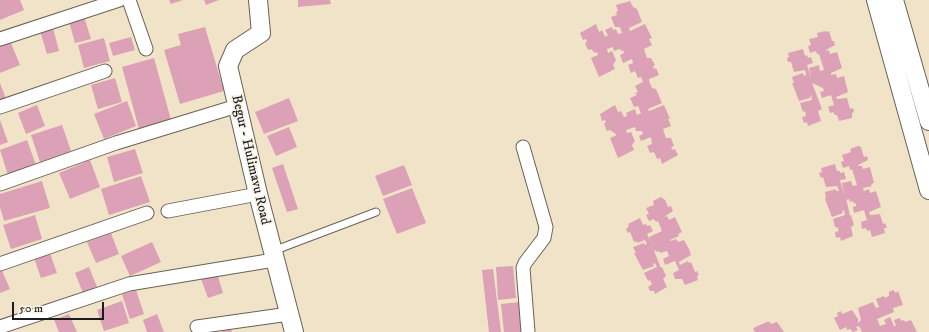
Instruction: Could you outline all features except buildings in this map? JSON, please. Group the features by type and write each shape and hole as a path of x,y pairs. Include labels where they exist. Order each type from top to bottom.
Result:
{"street":[{"path":"0,40 119,0"},
{"path":"129,0 146,49"},
{"name":"Begur - Hulimavu Road","path":"258,0 261,33 235,50 228,66 273,256 294,332"},
{"path":"876,0 929,190"},
{"path":"894,0 929,118"},
{"path":"888,41 905,35"},
{"path":"0,107 105,71"},
{"path":"0,184 116,143 237,106"},
{"path":"523,148 546,227 544,238 522,268 528,332"},
{"path":"168,211 258,194"},
{"path":"0,264 147,214"},
{"path":"0,327 129,284 273,256"},
{"path":"197,327 289,314"}],"lane":[{"path":"273,256 376,212"}]}
